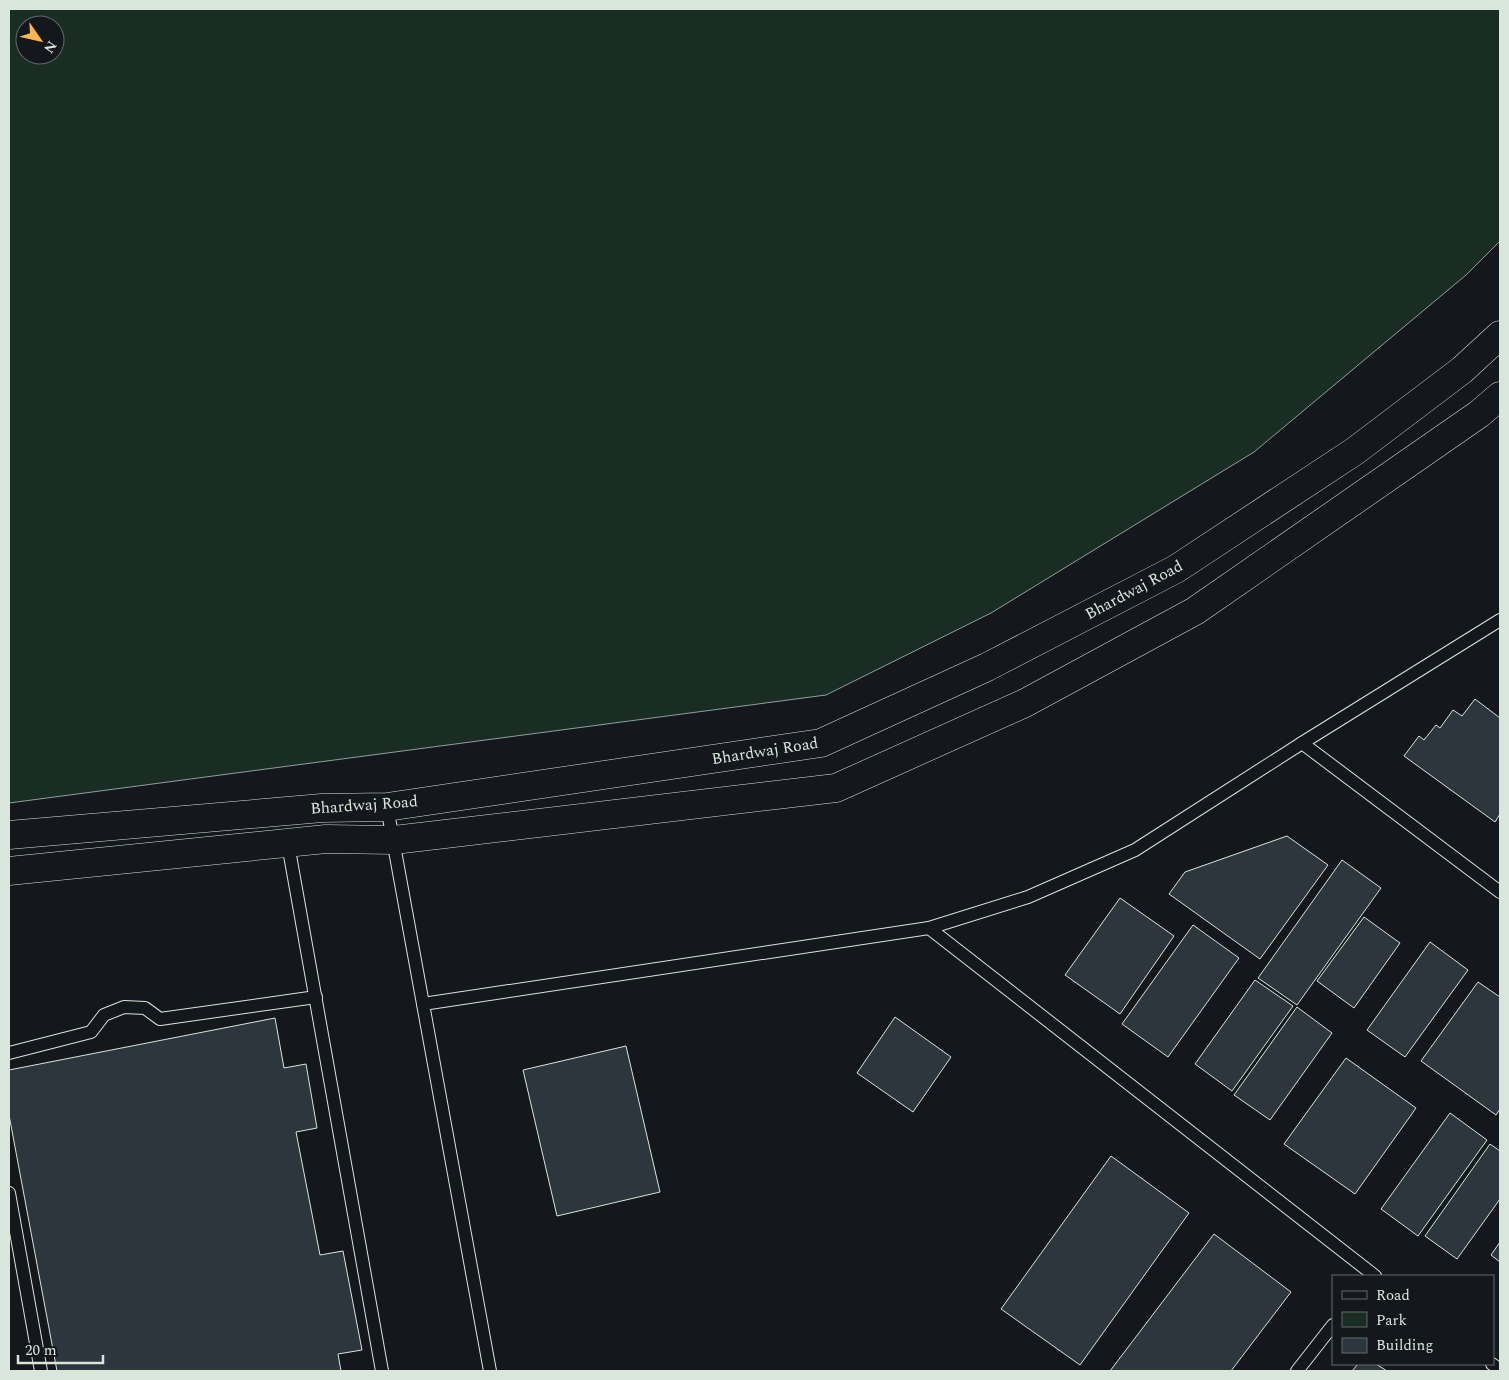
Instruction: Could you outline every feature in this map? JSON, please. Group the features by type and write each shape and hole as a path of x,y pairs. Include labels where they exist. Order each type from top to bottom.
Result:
{"street":[{"name":"Bhardwaj Road","path":"9,835 322,808 387,807 821,744 987,667 1176,569 1355,451 1462,370 1500,335"},
{"name":"Bhardwaj Road","path":"9,872 326,839 394,840 836,788 1025,703 1195,611 1479,414 1500,396"}],"lane":[{"path":"423,1004 929,928 1028,897 1135,850 1500,620"},
{"path":"1302,743 1500,892"},
{"path":"387,807 490,1371"},
{"path":"288,844 382,1371"},
{"path":"929,928 1372,1275"},
{"path":"9,1053 91,1032 104,1015 124,1008 145,1008 160,1019 316,997"},
{"path":"9,1194 42,1371"},
{"path":"1297,1371 1332,1326"}],"green space":[{"path":"9,9 1500,9 1500,241 1466,275 1254,452 991,613 826,695 9,803"}],"building":[{"path":"1475,699 1500,718 1500,814 1495,822 1404,756 1419,736 1424,740 1436,725 1440,728 1453,710 1462,716"},
{"path":"1287,836 1328,865 1260,959 1169,894 1185,872"},
{"path":"1342,860 1381,888 1297,1005 1258,978"},
{"path":"1120,898 1174,936 1120,1014 1065,975"},
{"path":"1364,917 1400,943 1354,1008 1317,981"},
{"path":"1193,925 1239,958 1168,1057 1122,1024"},
{"path":"1430,942 1468,970 1405,1057 1367,1030"},
{"path":"1255,980 1293,1006 1232,1091 1195,1064"},
{"path":"1478,982 1500,997 1500,1109 1496,1115 1421,1061"},
{"path":"1297,1007 1332,1033 1270,1120 1234,1095"},
{"path":"895,1017 951,1057 913,1112 857,1073"},
{"path":"275,1018 284,1068 306,1064 317,1128 296,1132 320,1255 343,1251 362,1350 338,1354 341,1371 57,1371 9,1115 9,1070"},
{"path":"626,1046 660,1192 557,1216 523,1070"},
{"path":"1346,1058 1416,1108 1355,1194 1284,1144"},
{"path":"1450,1113 1487,1140 1418,1236 1381,1209"},
{"path":"1490,1144 1500,1151 1500,1199 1457,1259 1425,1236"},
{"path":"1111,1156 1189,1213 1080,1365 1001,1309"},
{"path":"1214,1234 1291,1292 1231,1371 1110,1371"},
{"path":"1500,1242 1500,1262 1491,1255"},
{"path":"1357,1365 1378,1365 1387,1371 1352,1371"}]}
